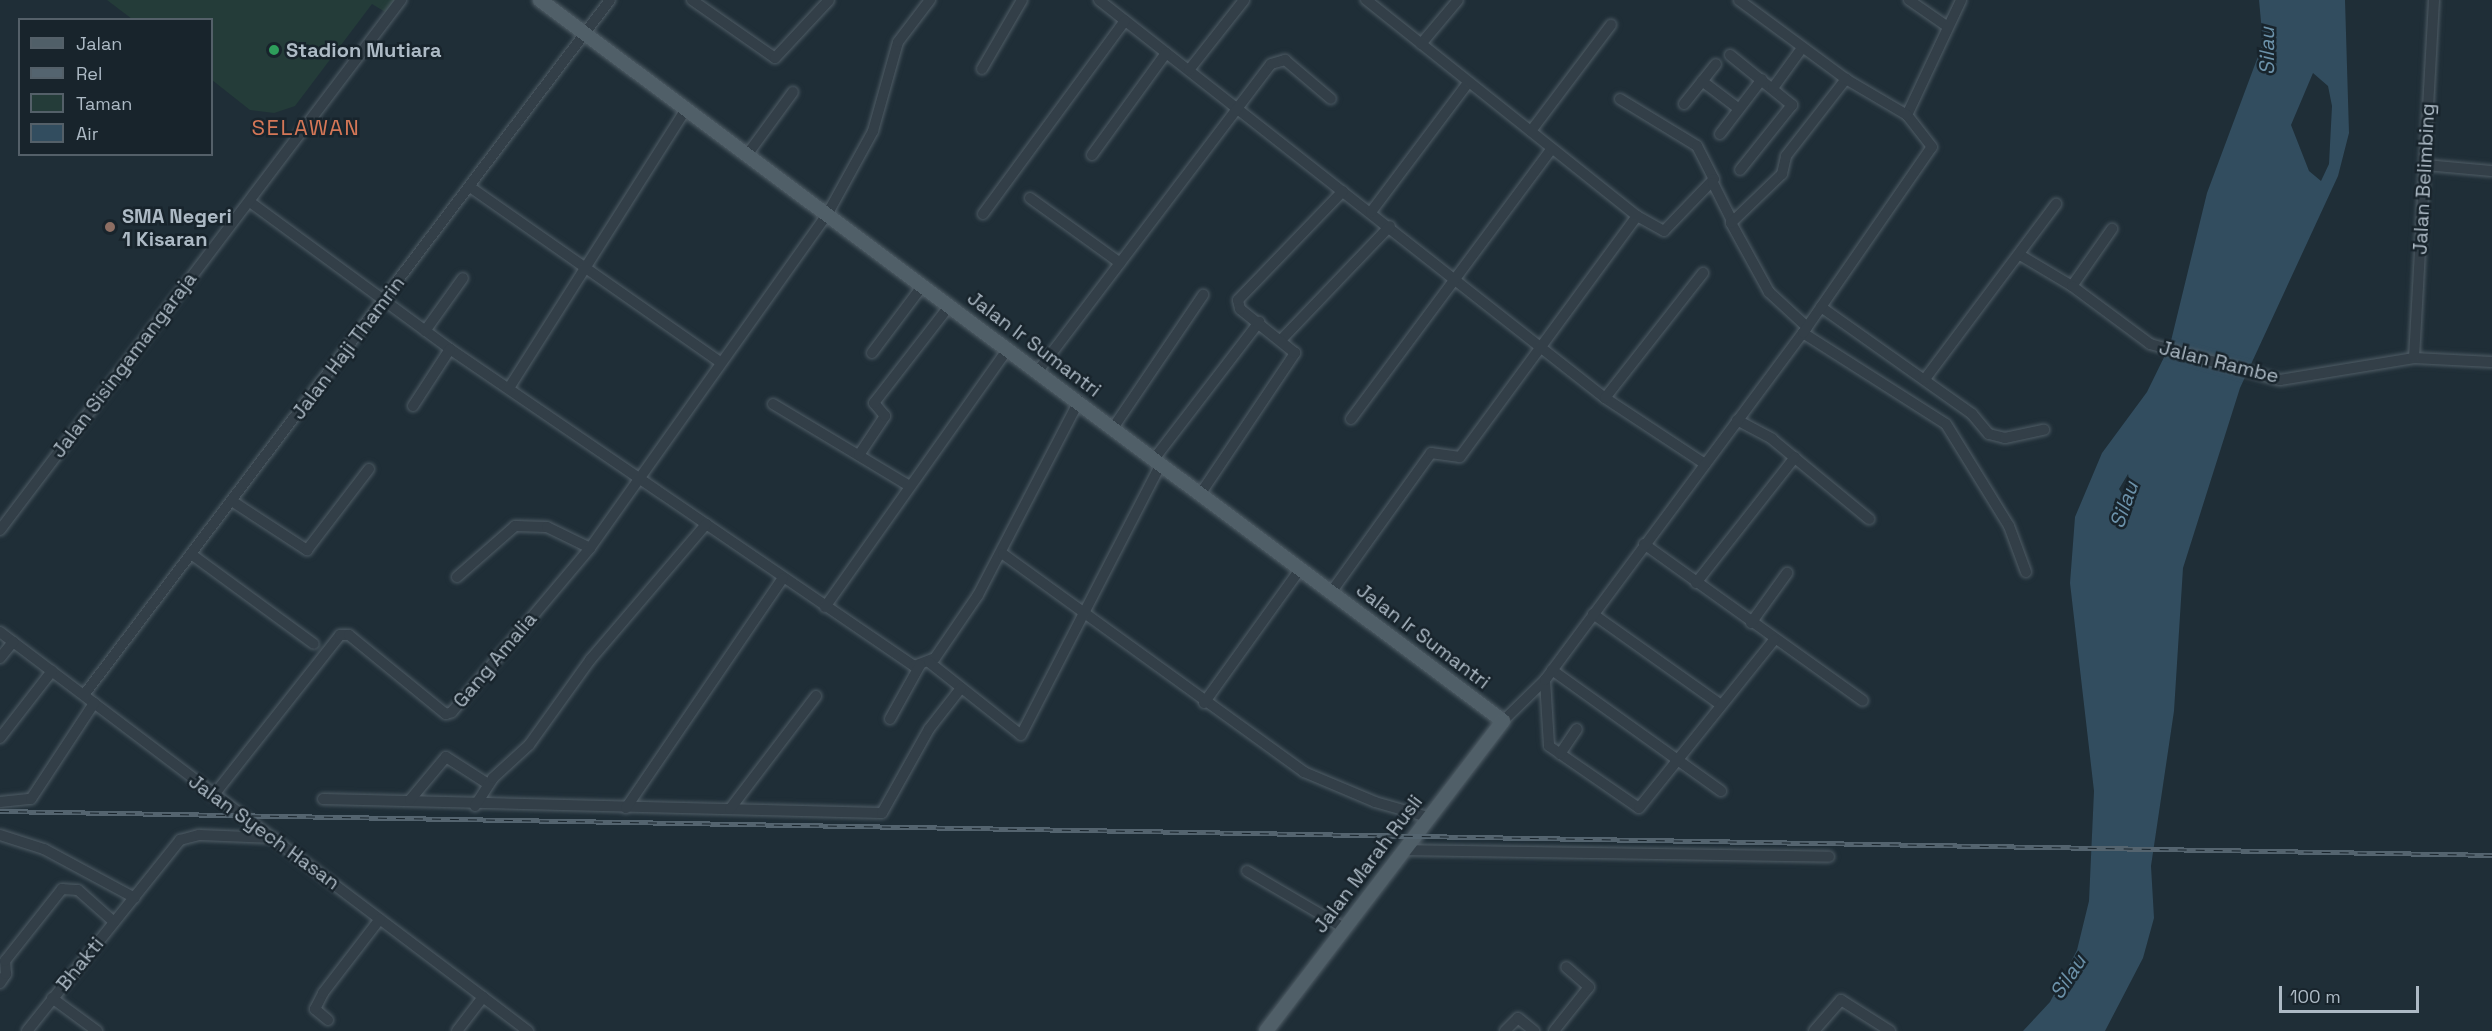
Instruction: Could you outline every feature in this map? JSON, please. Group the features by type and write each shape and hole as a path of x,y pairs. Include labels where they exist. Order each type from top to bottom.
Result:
{"main road":[{"name":"Jalan Ir Sumantri","path":"540,0 1079,400 1503,722"},
{"name":"Jalan Marah Rusli","path":"1266,1031 1403,849 1503,722"}],"street":[{"name":"Jalan Sisingamangaraja","path":"2,523 250,202 401,0"},
{"name":"Jalan Haji Thamrin","path":"84,695 384,302 610,0"},
{"path":"692,0 775,58 829,0"},
{"name":"Gang Amalia","path":"213,796 336,637 349,635 450,714 590,548 828,213 873,131 898,42 930,0"},
{"path":"982,69 1022,0"},
{"path":"1099,0 1457,277 1605,398 1705,464"},
{"path":"1188,70 1244,0"},
{"path":"1366,0 1468,83 1532,131 1551,150 1637,216 1664,231 1713,183"},
{"path":"1421,44 1458,0"},
{"path":"1503,722 1545,680 1805,330 1932,147 1907,116 1846,79 1739,0"},
{"path":"1909,0 1948,27"},
{"path":"1907,116 1961,0"},
{"name":"Jalan Belimbing","path":"2414,358 2434,0"},
{"path":"983,214 1125,21"},
{"path":"1532,131 1611,25"},
{"path":"1773,88 1802,48"},
{"path":"1092,155 1166,52"},
{"path":"1731,55 1792,105 1740,170"},
{"path":"1038,371 1235,107 1279,58 1331,99"},
{"path":"1684,104 1716,64"},
{"path":"1720,134 1762,79"},
{"path":"1732,221 1782,174 1786,156 1846,79"},
{"path":"1702,81 1739,110"},
{"path":"1371,212 1468,83"},
{"path":"747,155 793,92"},
{"path":"1620,99 1697,146 1713,183 1770,292 1805,330 1946,424 2009,525 2026,572"},
{"path":"509,388 686,109"},
{"path":"1351,418 1551,150"},
{"path":"2425,165 2492,171"},
{"path":"470,187 585,270 720,362"},
{"path":"1201,493 1295,353 1282,339 1240,309 1238,300 1343,191"},
{"path":"1030,198 1119,263"},
{"path":"250,202 450,349 907,662 924,664 961,688 1021,735 1158,461 1259,322"},
{"path":"1925,379 2056,204"},
{"path":"1332,591 1431,453 1458,460 1539,345 1637,216"},
{"path":"1282,339 1390,226"},
{"path":"2072,286 2112,229"},
{"name":"Jalan Rambe","path":"2020,255 2122,318 2150,344 2260,375 2292,379 2414,358 2492,362"},
{"path":"1605,398 1703,273"},
{"path":"425,331 464,278"},
{"path":"872,353 923,285"},
{"path":"1113,428 1203,296"},
{"path":"859,455 885,416 874,403 950,305"},
{"path":"1821,307 1925,379 1996,437 2044,430"},
{"path":"825,607 908,485 1008,348"},
{"path":"413,406 450,349"},
{"path":"890,719 924,664 1003,554 1079,400"},
{"path":"773,404 908,485"},
{"path":"1737,420 1795,457 1869,519"},
{"path":"1696,583 1795,457"},
{"path":"232,501 307,550 369,469"},
{"path":"476,806 488,784 529,745 590,660 706,524"},
{"path":"458,577 515,526 547,527 590,548"},
{"path":"1644,544 1774,640 1863,701"},
{"path":"191,554 314,644"},
{"path":"1003,554 1081,614 1304,772 1375,802 1428,817"},
{"path":"1204,703 1301,568"},
{"path":"1751,623 1787,573"},
{"path":"626,808 783,578"},
{"path":"1593,614 1720,705"},
{"name":"Jalan Syech Hasan","path":"0,632 213,796 274,838 528,1031"},
{"path":"1545,680 1547,742 1560,754 1636,808 1678,762 1720,705 1774,640"},
{"path":"0,658 13,642"},
{"path":"1552,670 1721,791"},
{"path":"0,738 52,671"},
{"path":"323,799 410,801 476,806 882,813 929,729 961,688"},
{"path":"730,809 816,696"},
{"path":"0,802 29,801 94,703"},
{"path":"1560,754 1577,729"},
{"path":"410,801 446,757 488,784"},
{"name":"Bhakti","path":"27,1031 172,849 189,836 274,838"},
{"path":"1,838 44,849 135,898"},
{"path":"1403,849 1829,857"},
{"path":"1247,871 1344,928"},
{"path":"0,983 5,961 62,889 78,890 114,922"},
{"path":"328,1020 315,1009 323,993 380,919"},
{"path":"1554,1031 1589,987 1566,967"},
{"path":"457,1031 483,997"},
{"path":"52,998 97,1031"},
{"path":"1814,1031 1841,1000 1890,1031"},
{"path":"1505,1031 1515,1018 1534,1031"}],"green space":[{"name":"Stadion Mutiara","path":"107,0 397,0 387,13 372,4 295,106 274,113 250,110 213,81 213,18 131,18"}],"water":[{"name":"Silau","path":"2259,0 2345,0 2349,133 2338,176 2240,388 2183,568 2174,711 2151,866 2154,918 2143,958 2105,1031 2023,1031 2050,1002 2077,950 2089,901 2094,791 2070,583 2075,517 2102,453 2147,392 2170,345 2207,193 2263,43","holes":["2313,73 2328,86 2332,106 2329,164 2321,181 2309,171 2291,125","2128,474 2130,484 2123,496 2119,489"]}],"railway":[{"path":"0,811 2492,855"}],"place":[{"name":"Stadion Mutiara","path":"274,50"},
{"name":"SMA Negeri 1 Kisaran","path":"110,227"}],"district":[{"name":"SELAWAN","path":"306,128"}]}
